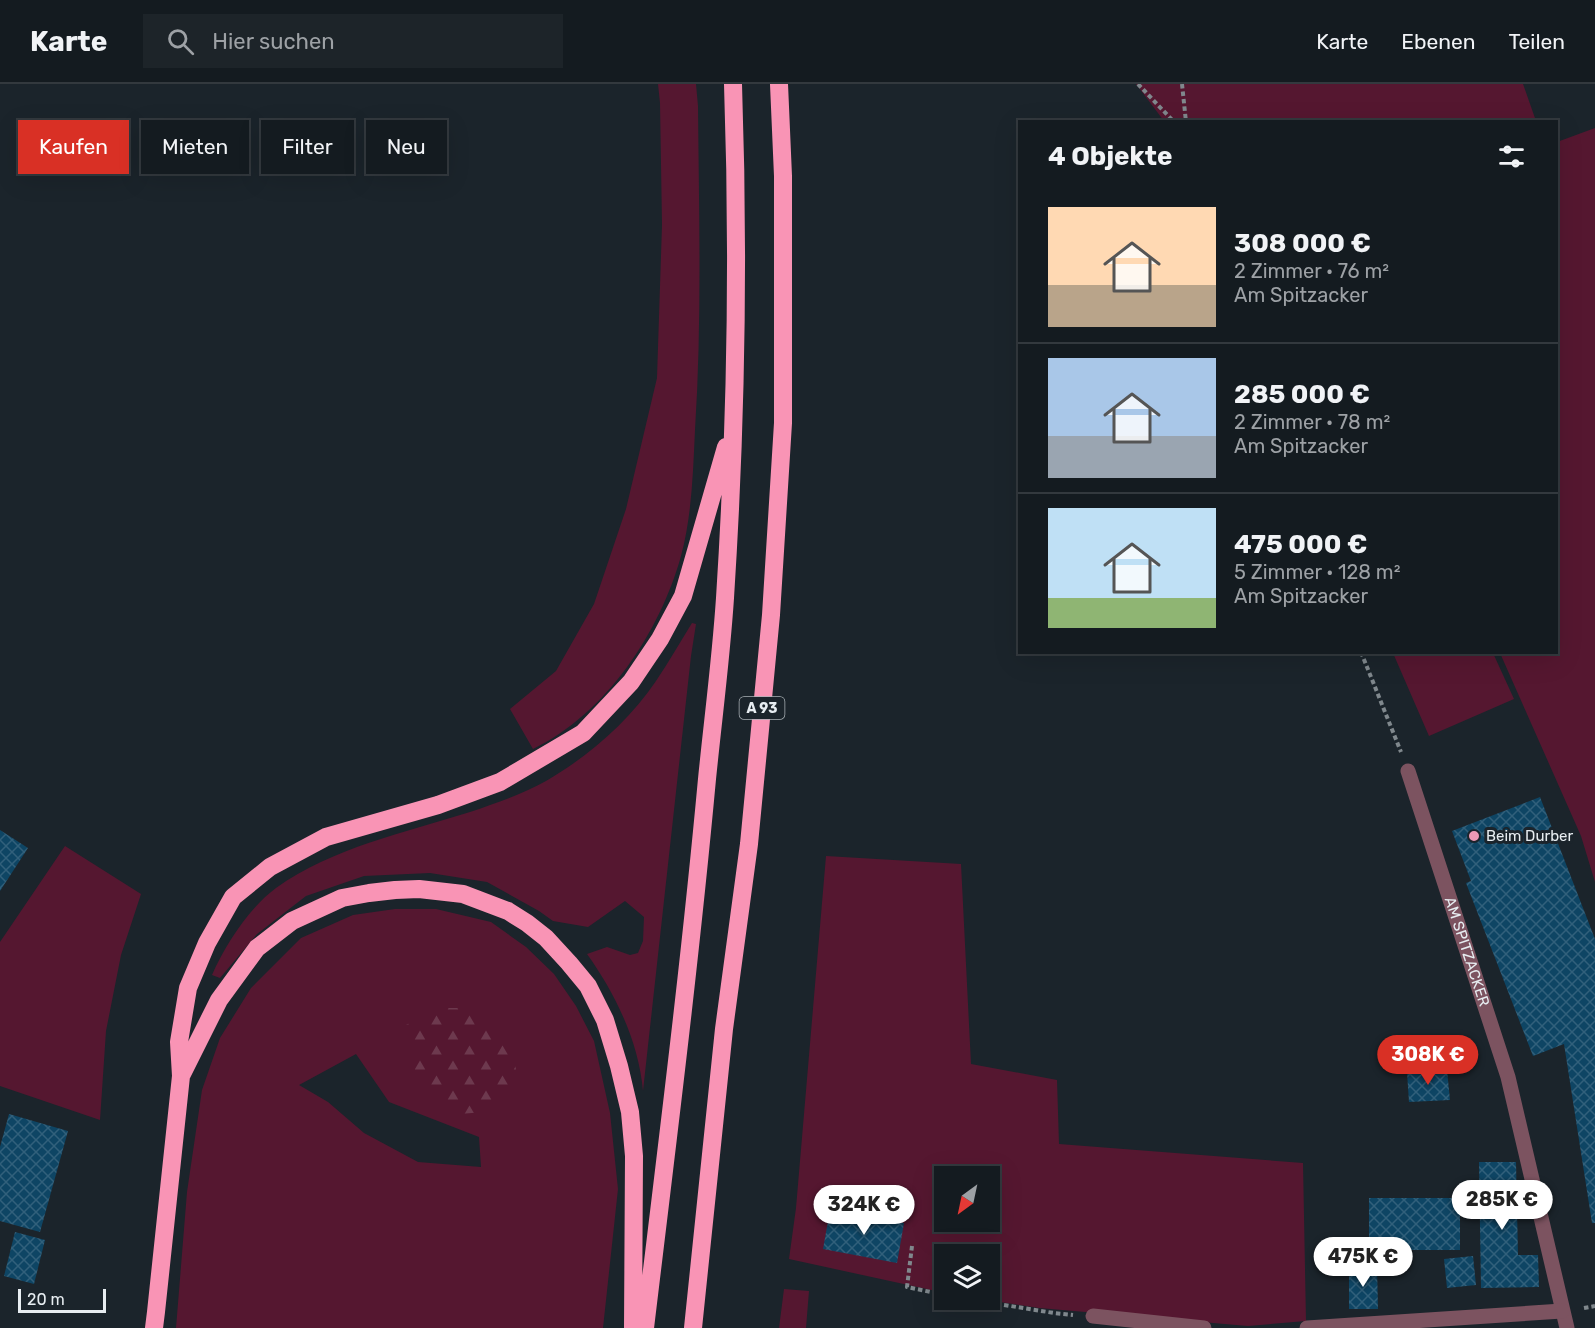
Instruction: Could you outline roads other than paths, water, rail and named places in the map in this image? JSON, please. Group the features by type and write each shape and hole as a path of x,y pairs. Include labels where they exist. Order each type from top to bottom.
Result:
{"highway":[{"path":"645,1328 675,1083 725,601 735,417 736,172 733,84"},
{"name":"A 93","path":"693,1328 724,1029 749,844 771,615 783,423 783,176 779,84"},
{"path":"154,1328 181,1076 179,1042 188,988 207,943 233,897 270,867 326,837 438,805 500,782 583,733 631,682 660,639 683,596 735,417"},
{"path":"181,1076 219,1000 257,948 292,921 342,898 395,890 419,889 463,894 508,911 546,938 588,986 605,1020 619,1066 630,1112 634,1156 633,1328"}],"street":[{"name":"AM SPITZACKER","path":"1408,771 1508,1077 1567,1328"},
{"path":"1306,1328 1562,1311"},
{"path":"1093,1316 1204,1328"}],"place":[{"name":"Beim Durber","path":"1474,836"}]}
